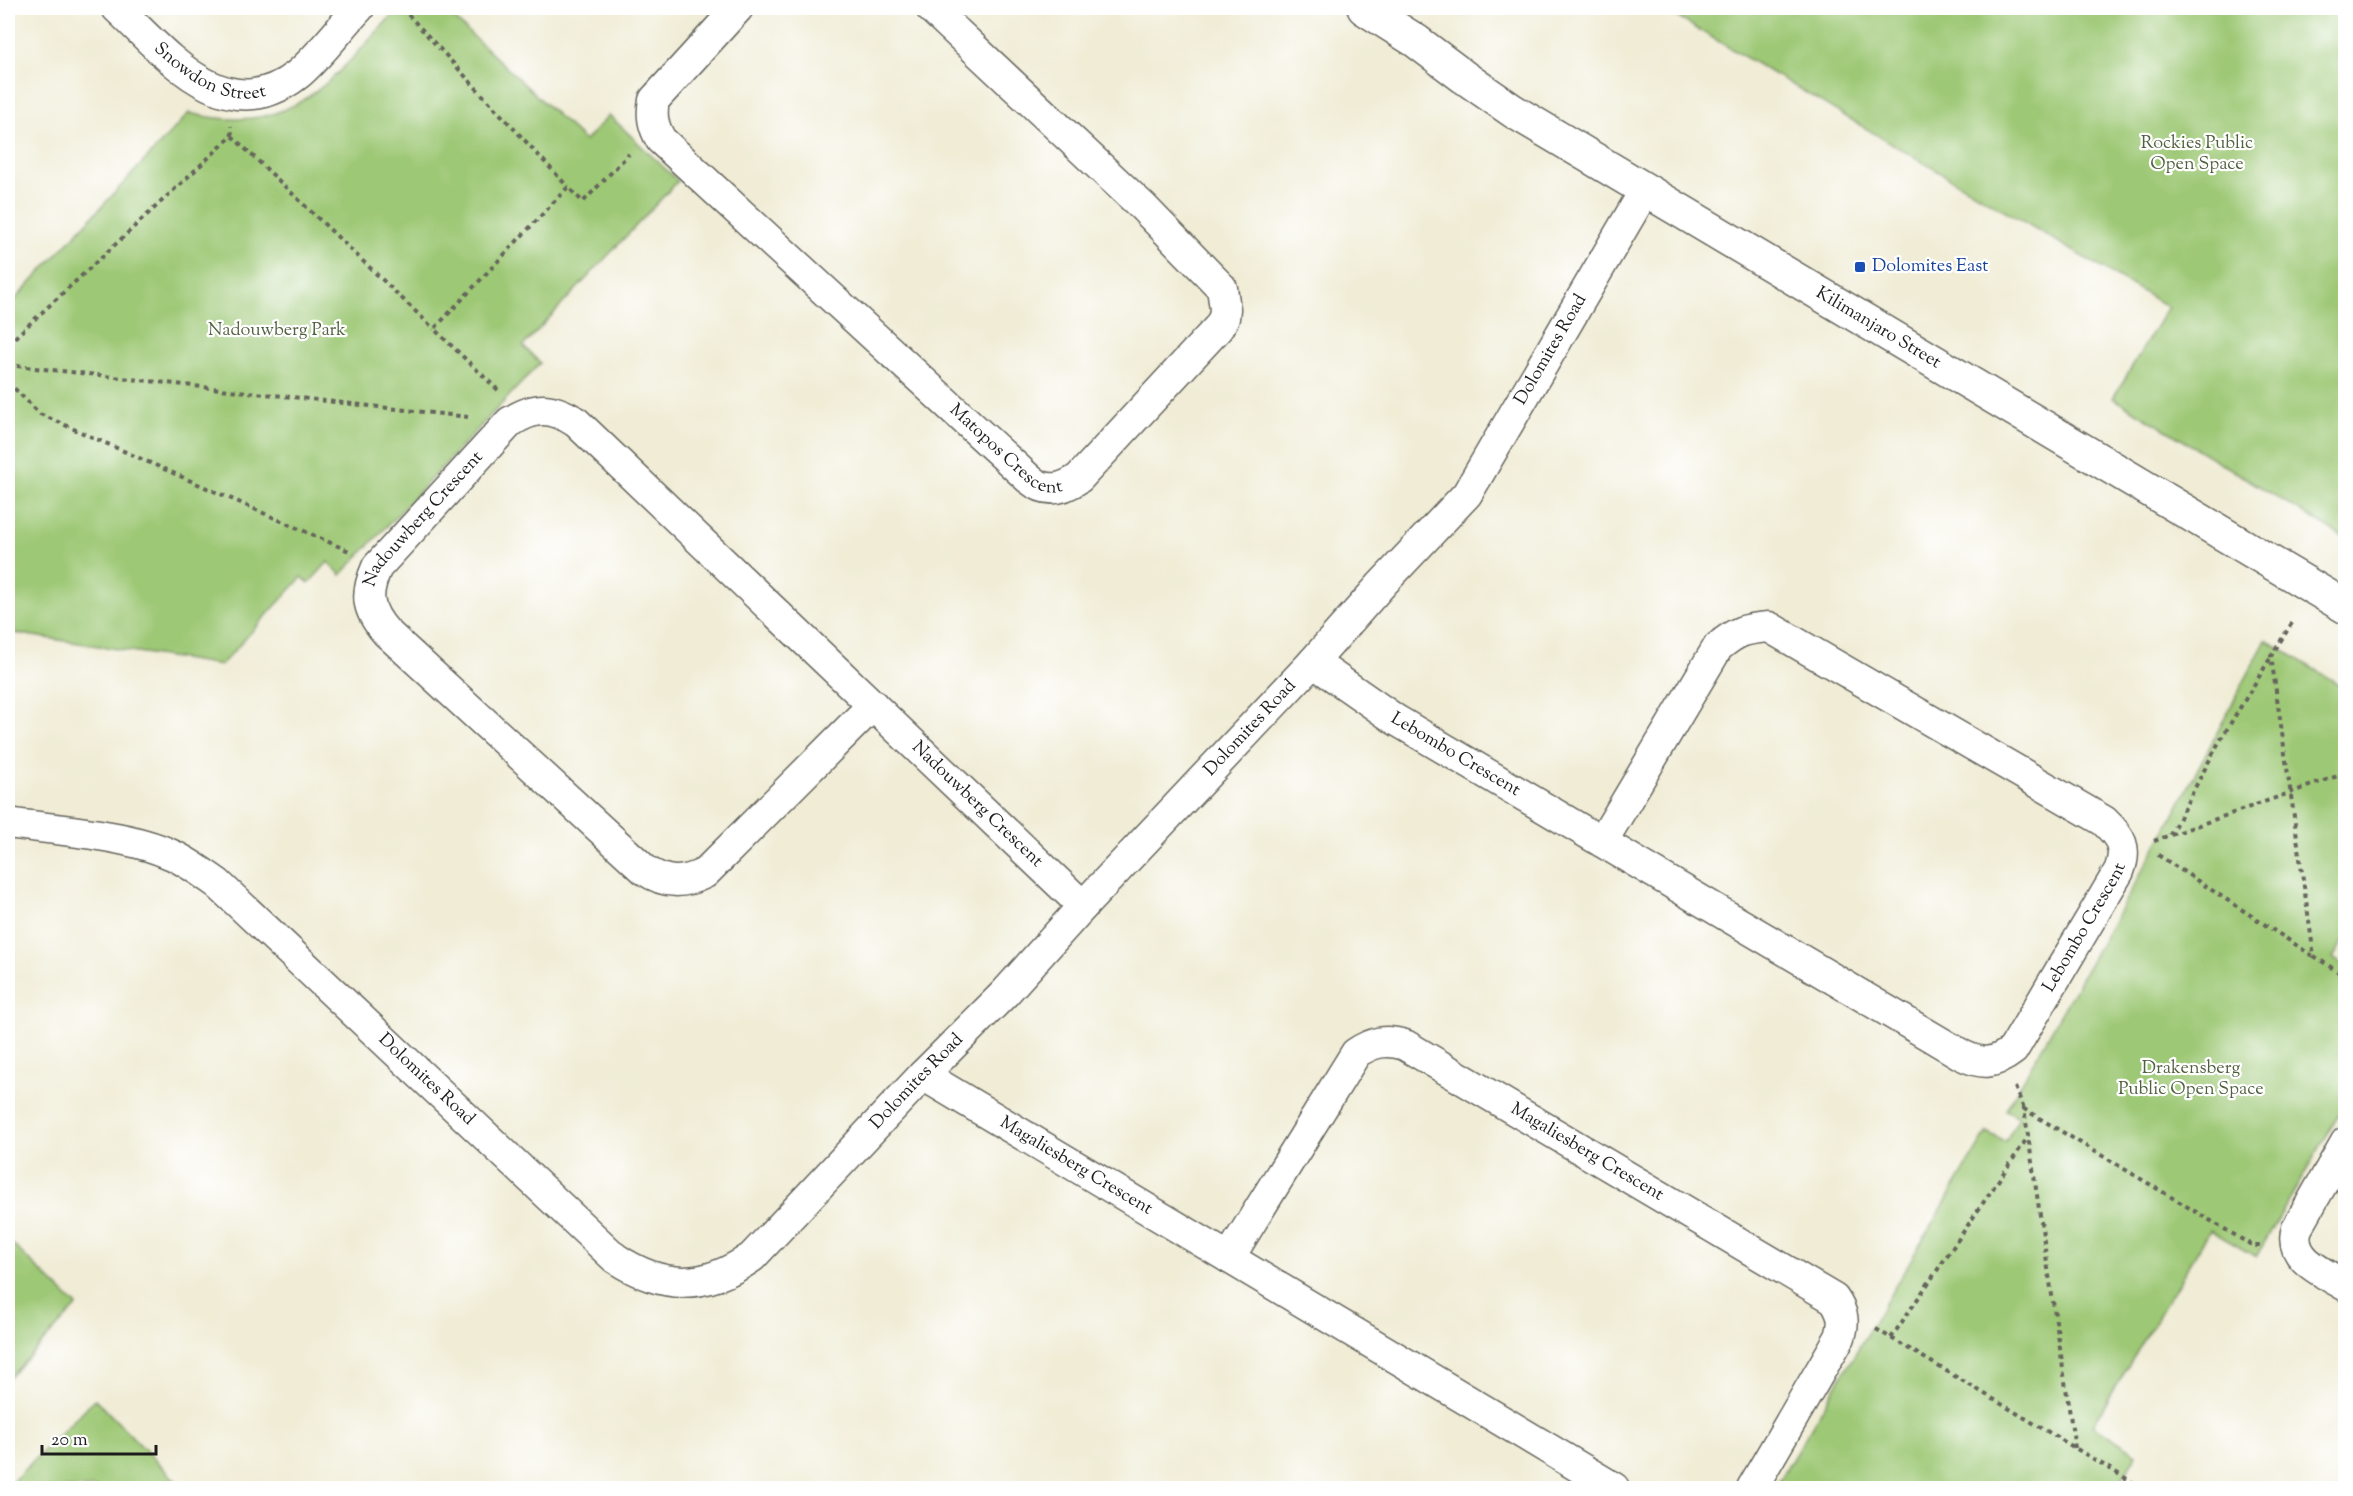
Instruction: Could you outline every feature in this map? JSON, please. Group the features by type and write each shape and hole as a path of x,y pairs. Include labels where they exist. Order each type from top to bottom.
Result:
{"street":[{"name":"Snowdon Street","path":"117,8 196,80 227,93 265,91 299,74 359,8"},
{"path":"654,127 651,112 654,100 738,8"},
{"name":"Matopos Crescent","path":"654,127 661,140 1037,486 1047,489 1070,484 1218,327 1224,318 1226,309 1222,288 1134,199 931,8"},
{"name":"Kilimanjaro Street","path":"1364,8 1416,40 1503,105 2346,607"},
{"name":"Kilimanjaro Street","path":"1389,8 1416,40"},
{"name":"Dolomites Road","path":"8,823 145,845 193,866 217,883 615,1258 633,1270 653,1278 675,1282 697,1282 717,1277 752,1257 923,1075 1005,993 1083,906 1313,662 1382,584 1467,494 1645,190"},
{"name":"Nadouwberg Crescent","path":"873,705 705,873 690,880 674,882 658,879 645,870 386,632 371,610 369,597 371,581 377,567 517,418 536,410 563,414 576,422 873,705 1083,906"},
{"name":"Lebombo Crescent","path":"1313,662 1396,720 1951,1049 1983,1063 1993,1062 2013,1050 2119,871 2124,857 2122,844 2116,832 2104,821 1769,627 1735,632 1718,647 1602,842"},
{"name":"Magaliesberg Crescent","path":"1228,1258 1356,1053 1378,1042 1391,1041 1405,1045 1826,1293 1839,1307"},
{"name":"Magaliesberg Crescent","path":"923,1075 1614,1488"},
{"path":"2346,1142 2297,1228 2294,1238 2295,1248 2301,1258 2346,1286"},
{"path":"1752,1488 1840,1337 1843,1327 1839,1307"}],"path":[{"path":"402,8 583,202 654,127"},
{"path":"227,93 232,136 434,329 517,418"},
{"path":"8,344 232,136"},
{"path":"434,329 568,187"},
{"path":"8,365 517,418"},
{"path":"8,382 40,414 348,550 377,567"},
{"path":"2169,835 2218,744 2292,623"},
{"path":"2271,656 2314,956"},
{"path":"2151,842 2346,773"},
{"path":"2152,851 2346,977"},
{"path":"2075,1448 2024,1109 2253,1246 2295,1248"},
{"path":"1892,1338 2028,1136"},
{"path":"1839,1307 2142,1488"}],"green space":[{"name":"Nadouwberg Park","path":"399,8 443,8 585,141 609,115 678,181 523,346 540,363 341,575 328,562 309,583 302,577 221,665 8,632 8,307 189,113 226,119 258,117 285,109 309,96 332,78"},
{"name":"Rockies Public Open Space","path":"1662,8 2345,8 2345,538 2113,398 2168,307"},
{"name":"Drakensberg Public Open Space","path":"2266,640 2345,688 2346,936 2333,958 2345,966 2345,1104 2256,1257 2210,1230 2093,1425 2137,1454 2117,1488 1775,1488 1987,1132 2005,1142 2019,1117 2006,1110 2165,831"},
{"path":"8,1240 77,1306 8,1379"},
{"path":"95,1399 183,1488 8,1488"}],"place":[{"name":"Dolomites East","path":"1860,267"}]}
